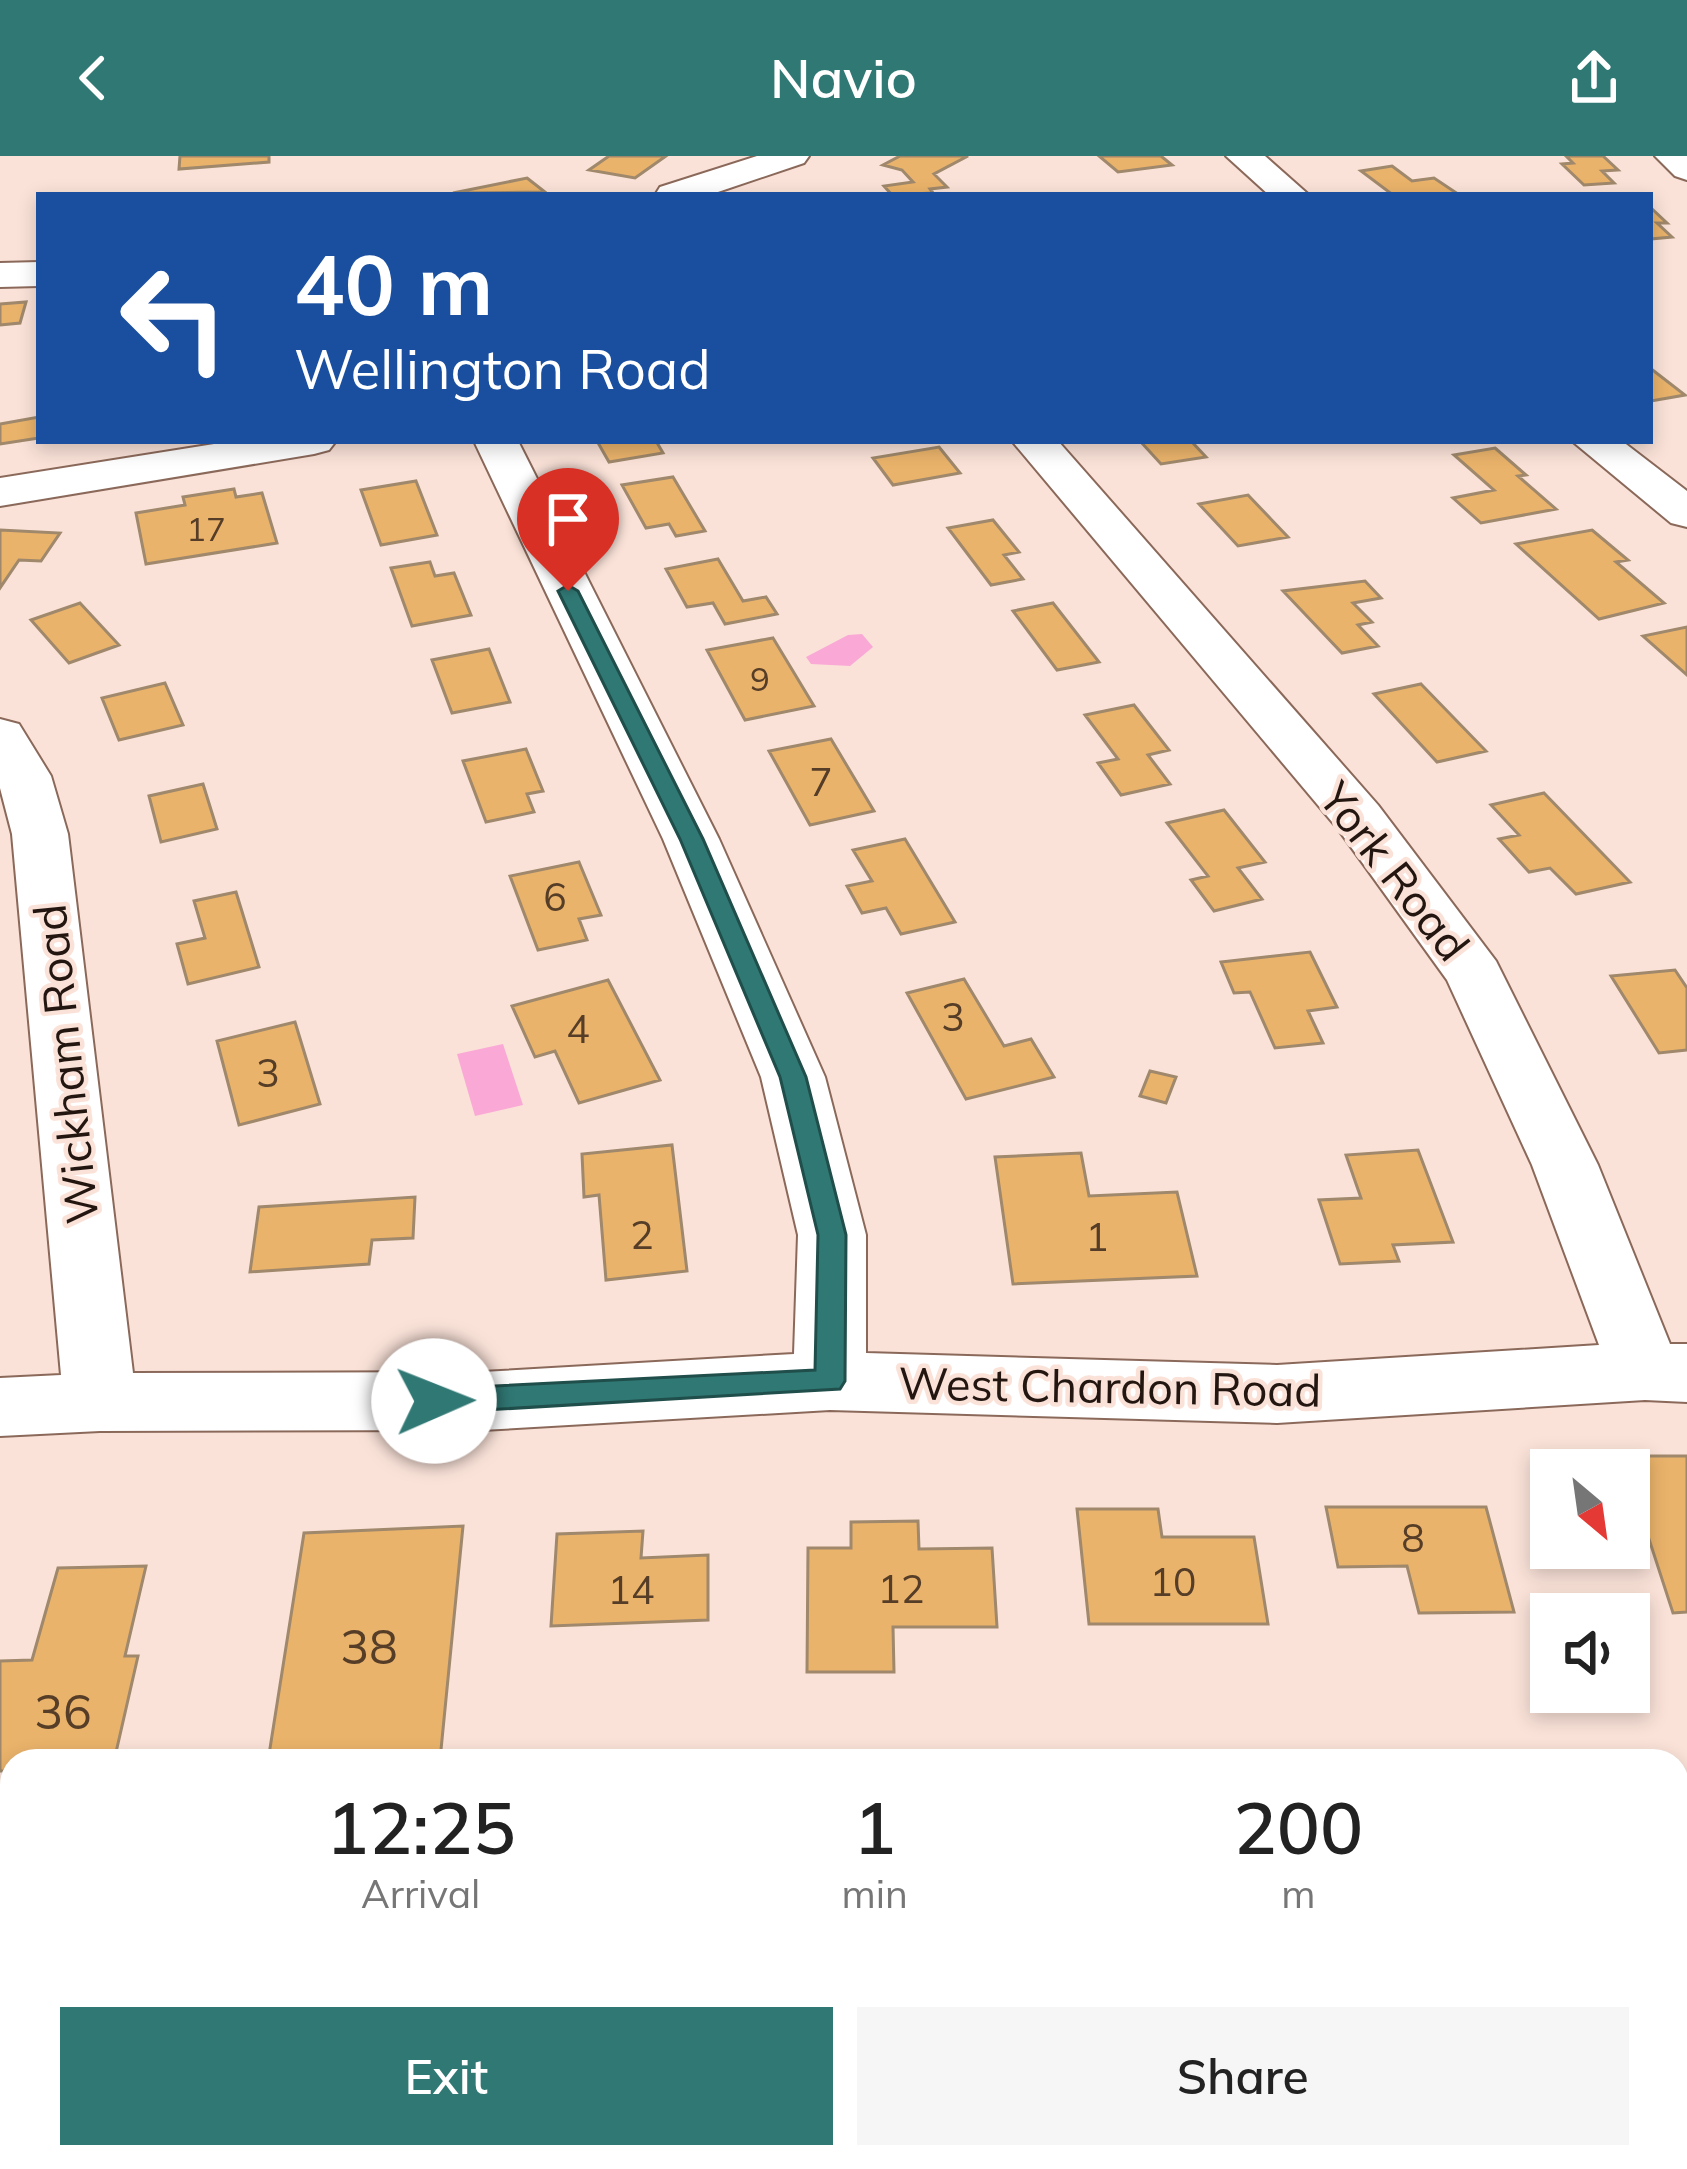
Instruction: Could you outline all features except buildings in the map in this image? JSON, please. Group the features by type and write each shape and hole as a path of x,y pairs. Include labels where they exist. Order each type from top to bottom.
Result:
{"street":[{"path":"1243,156 1287,192"},
{"path":"1672,156 1687,169"},
{"path":"686,192 797,163"},
{"path":"0,275 36,274"},
{"path":"0,492 296,444"},
{"path":"497,444 691,839 793,1077 832,1235 830,1381"},
{"name":"York Road","path":"1037,444 1358,817 1475,975 1666,1372"},
{"path":"1598,444 1687,513"},
{"name":"Wickham Road","path":"0,735 24,776 40,834 100,1402"},
{"name":"West Chardon Road","path":"0,1407 100,1402 482,1401 830,1381 1277,1394 1666,1372"}],"shaded area":[{"path":"862,634 873,647 850,666 811,664 806,657 848,635"},
{"path":"503,1044 523,1105 475,1116 457,1054"}],"route":[{"path":"434,1401 830,1381 832,1235 793,1077 691,839 568,591"}]}
